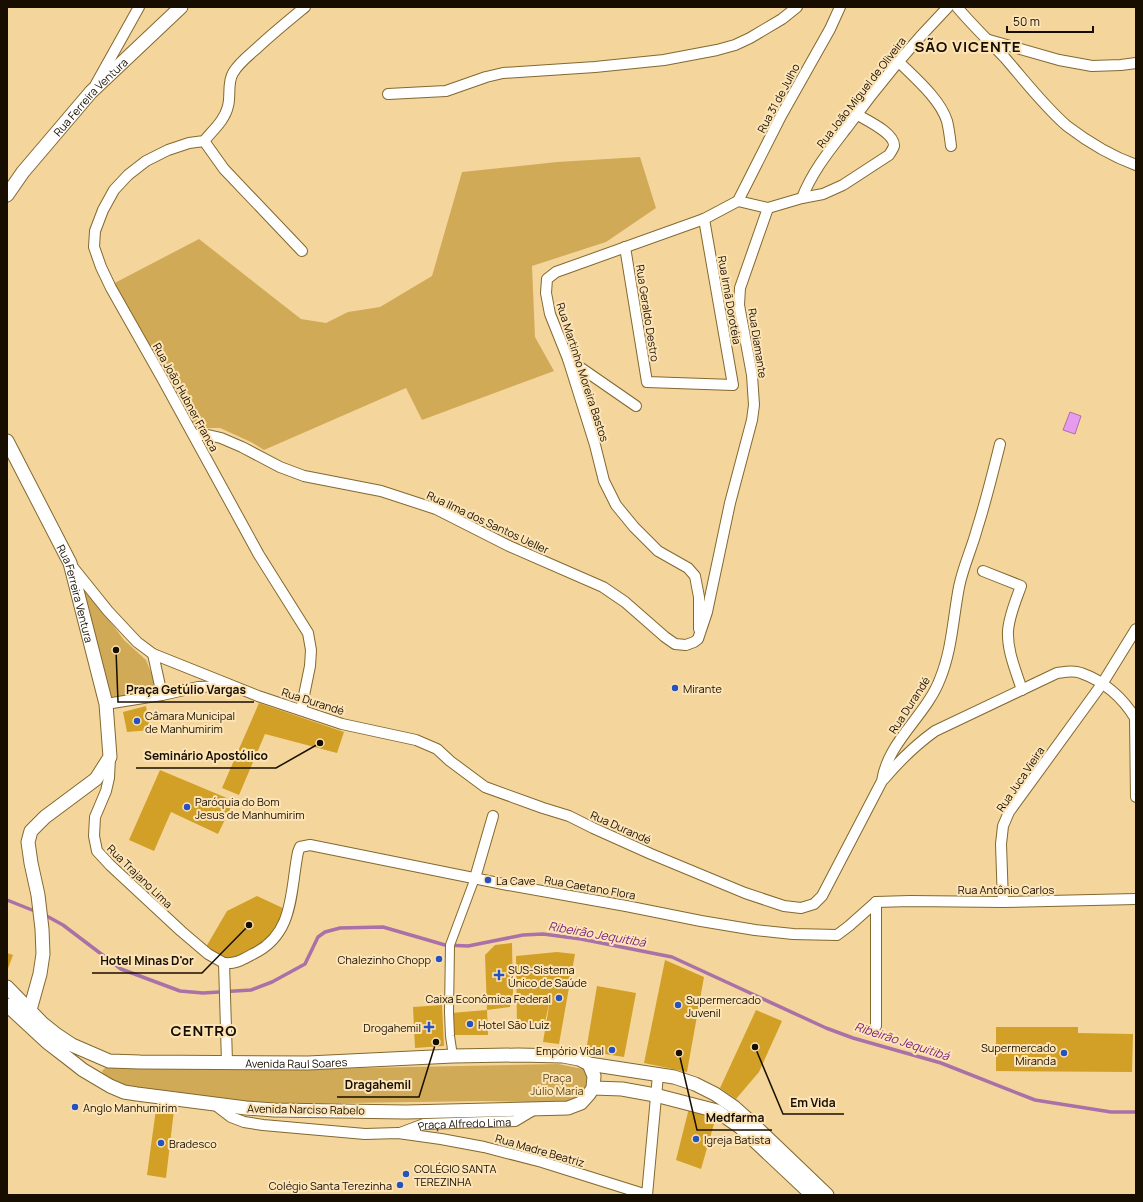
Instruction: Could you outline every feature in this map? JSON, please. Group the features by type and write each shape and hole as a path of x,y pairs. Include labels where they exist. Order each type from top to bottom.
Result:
{"street":[{"path":"91,92 139,7"},
{"name":"Rua Ferreira Ventura","path":"7,195 36,157 91,92 181,7"},
{"path":"302,251 224,169 204,141 225,114 228,106 230,80 234,71 278,29 305,7"},
{"path":"388,94 446,91 486,77 503,73 595,67 664,60 717,50 735,45 750,38 782,19 796,7"},
{"name":"Rua 31 de Julho","path":"738,201 781,116 830,29 840,7"},
{"name":"Rua João Miguel de Oliveira","path":"802,198 807,184 821,162 856,114 900,62 919,36 948,7"},
{"path":"957,7 1005,58 1025,83 1066,125 1094,145 1110,154 1136,165"},
{"path":"987,40 1059,60 1092,66 1121,66 1136,63"},
{"path":"900,62 924,86 939,106 946,120 951,146"},
{"path":"738,201 768,208 802,198 823,194 843,185 889,155 894,147 893,140 887,133 856,114"},
{"name":"Rua João Hubner Franca","path":"204,141 189,143 168,150 146,161 128,175 114,190 103,210 95,231 94,247 111,288 194,435 259,555 308,633 311,650 310,666 301,710"},
{"name":"Rua Martinho Moreira Bastos","path":"698,639 699,597 695,576 688,568 658,551 634,526 616,505 604,481 568,359 550,314 546,293 547,279 556,272 704,219 738,201"},
{"name":"Rua Diamante","path":"698,639 707,612 730,503 752,420 754,405 752,375 739,306 740,288 768,208"},
{"name":"Rua Irmã Dorotéia","path":"647,382 733,385 704,219"},
{"name":"Rua Geraldo Destro","path":"625,247 647,382"},
{"path":"568,359 636,406"},
{"name":"Rua Ilma dos Santos Ueller","path":"194,435 208,435 221,438 280,467 304,476 381,491 436,509 509,546 603,587 625,602 675,644 686,645 698,639"},
{"name":"Rua Ferreira Ventura","path":"7,442 70,563 106,704 110,757"},
{"name":"Rua Durandé","path":"70,563 108,611 137,642 153,654 258,696 342,724 416,740 437,748 450,761 485,787 569,816 593,828 745,893 784,906 801,908 814,904 822,896 882,781 887,762 904,734 933,695 940,679 949,649 959,586 978,528 1000,444"},
{"path":"983,571 1021,586 1010,617 1008,632 1009,646 1022,690"},
{"name":"Rua Juca Vieira","path":"1003,902 1001,844 1003,826 1009,812 1102,684 1136,629"},
{"path":"153,654 162,695"},
{"path":"882,781 904,756 919,742 935,731 1056,673 1068,671 1080,673 1102,684 1128,705 1136,718 1136,795"},
{"path":"106,704 162,695 198,687 233,686"},
{"path":"30,1026 30,1010 42,966 42,929 38,895 28,842 31,831 45,817 96,778 110,757"},
{"name":"Rua Trajano Lima","path":"110,757 109,778 106,790 95,817 94,836 97,851 110,866 224,968"},
{"path":"453,1056 449,1012 450,945 475,878 492,816"},
{"name":"Rua Caetano Flora","path":"224,968 257,952 272,941 283,927 288,916 298,852 300,847 305,845 755,930 812,935 837,935 876,902"},
{"name":"Rua Antônio Carlos","path":"876,902 1003,902 1136,899"},
{"path":"876,902 876,1026"},
{"path":"224,968 227,1062"},
{"name":"Avenida Raul Soares","path":"7,987 42,1023 57,1035 72,1045 109,1061 308,1063 453,1056 564,1056 584,1062 684,1080 715,1094 738,1111 813,1191"},
{"name":"Avenida Narciso Rabelo","path":"7,1005 47,1042 83,1070 102,1082 124,1092 274,1110 406,1112 536,1109"},
{"path":"102,1082 99,1074 100,1067 105,1062 109,1061"},
{"path":"584,1062 594,1076 593,1088"},
{"path":"647,1195 658,1075"},
{"name":"Avenida Raul Soares","path":"593,1088 613,1088 655,1095 717,1111 740,1127 813,1191 827,1195"},
{"name":"Praça Alfredo Lima","path":"398,1133 424,1124 515,1121 536,1109 568,1108 575,1106 581,1103 590,1094 593,1088"},
{"path":"709,1108 715,1094"},
{"name":"Rua Madre Beatriz","path":"214,1104 231,1117 244,1122 262,1125 365,1134 398,1133 441,1139 542,1162 647,1195"}],"green space":[{"path":"640,157 656,208 606,242 532,266 535,337 554,371 422,420 406,388 264,450 251,442 220,428 197,428 107,287 199,239 301,319 326,323 348,312 380,307 432,276 462,172 557,162"},
{"path":"78,579 124,640 146,660 158,690 111,701"},
{"name":"Praça Júlio Maria","path":"558,1064 588,1070 592,1089 578,1103 483,1101 278,1104 220,1100 127,1089 105,1081 102,1071 108,1065 314,1069"}],"shaded area":[{"path":"1070,412 1081,416 1075,434 1063,430"}],"building":[{"path":"259,703 344,732 337,753 265,734 239,795 222,788"},
{"name":"Câmara Municipal de Manhumirim","path":"146,706 150,730 127,732 123,712"},
{"name":"Paróquia do Bom Jesus de Manhumirim","path":"160,770 234,801 218,834 171,812 154,851 129,840"},
{"path":"257,896 287,910 272,935 256,947 233,958 226,959 206,947 227,911"},
{"name":"SUS-Sistema Único de Saúde","path":"512,943 513,995 510,1007 487,1010 485,955 495,945"},
{"path":"557,952 575,954 559,1044 543,1042 550,1000 545,1022 517,1027 516,956"},
{"path":"7,953 13,955 7,971"},
{"name":"Supermercado Juvenil","path":"665,960 704,977 687,1072 644,1063"},
{"path":"597,986 636,993 624,1057 586,1051"},
{"name":"Drogahemil","path":"442,1005 444,1046 415,1048 413,1007"},
{"name":"Hotel São Luiz","path":"487,1010 488,1035 452,1035 451,1013"},
{"path":"756,1010 782,1021 759,1072 736,1099 720,1088"},
{"name":"Supermercado Miranda","path":"996,1027 1078,1027 1078,1033 1133,1034 1132,1072 996,1071"},
{"name":"Igreja Batista","path":"689,1108 716,1117 701,1169 676,1160"},
{"name":"Bradesco","path":"156,1109 174,1110 166,1178 147,1175"}],"waterway":[{"name":"Ribeirão Jequitibá","path":"7,900 37,912"},
{"name":"Ribeirão Jequitibá","path":"43,914 63,925 121,969 180,991 203,993 251,990 272,982 305,964 318,937 325,932 340,928 383,927 445,945 468,946 523,935 543,934 581,939 672,957 826,1028 853,1038 941,1063 1035,1100 1111,1112 1136,1112"}],"place":[{"name":"Praça Getúlio Vargas","path":"116,650"},
{"name":"Mirante","path":"675,688"},
{"name":"Câmara Municipal de Manhumirim","path":"137,721"},
{"name":"Seminário Apostólico","path":"320,743"},
{"name":"Paróquia do Bom Jesus de Manhumirim","path":"187,807"},
{"name":"La Cave","path":"488,880"},
{"name":"Hotel Minas D'or","path":"249,925"},
{"name":"Chalezinho Chopp","path":"439,959"},
{"name":"SUS-Sistema Único de Saúde","path":"499,975"},
{"name":"Caixa Econômica Federal","path":"559,998"},
{"name":"Supermercado Juvenil","path":"678,1005"},
{"name":"Hotel São Luiz","path":"470,1024"},
{"name":"Drogahemil","path":"429,1027"},
{"name":"Dragahemil","path":"436,1042"},
{"name":"Em Vida","path":"755,1047"},
{"name":"Empório Vidal","path":"612,1050"},
{"name":"Medfarma","path":"679,1053"},
{"name":"Supermercado Miranda","path":"1064,1053"},
{"name":"Anglo Manhumirim","path":"75,1107"},
{"name":"Igreja Batista","path":"696,1139"},
{"name":"Bradesco","path":"161,1143"},
{"name":"COLÉGIO SANTA TEREZINHA","path":"406,1174"},
{"name":"Colégio Santa Terezinha","path":"400,1185"}],"district":[{"name":"SÃO VICENTE","path":"968,46"},
{"name":"CENTRO","path":"204,1030"}]}
